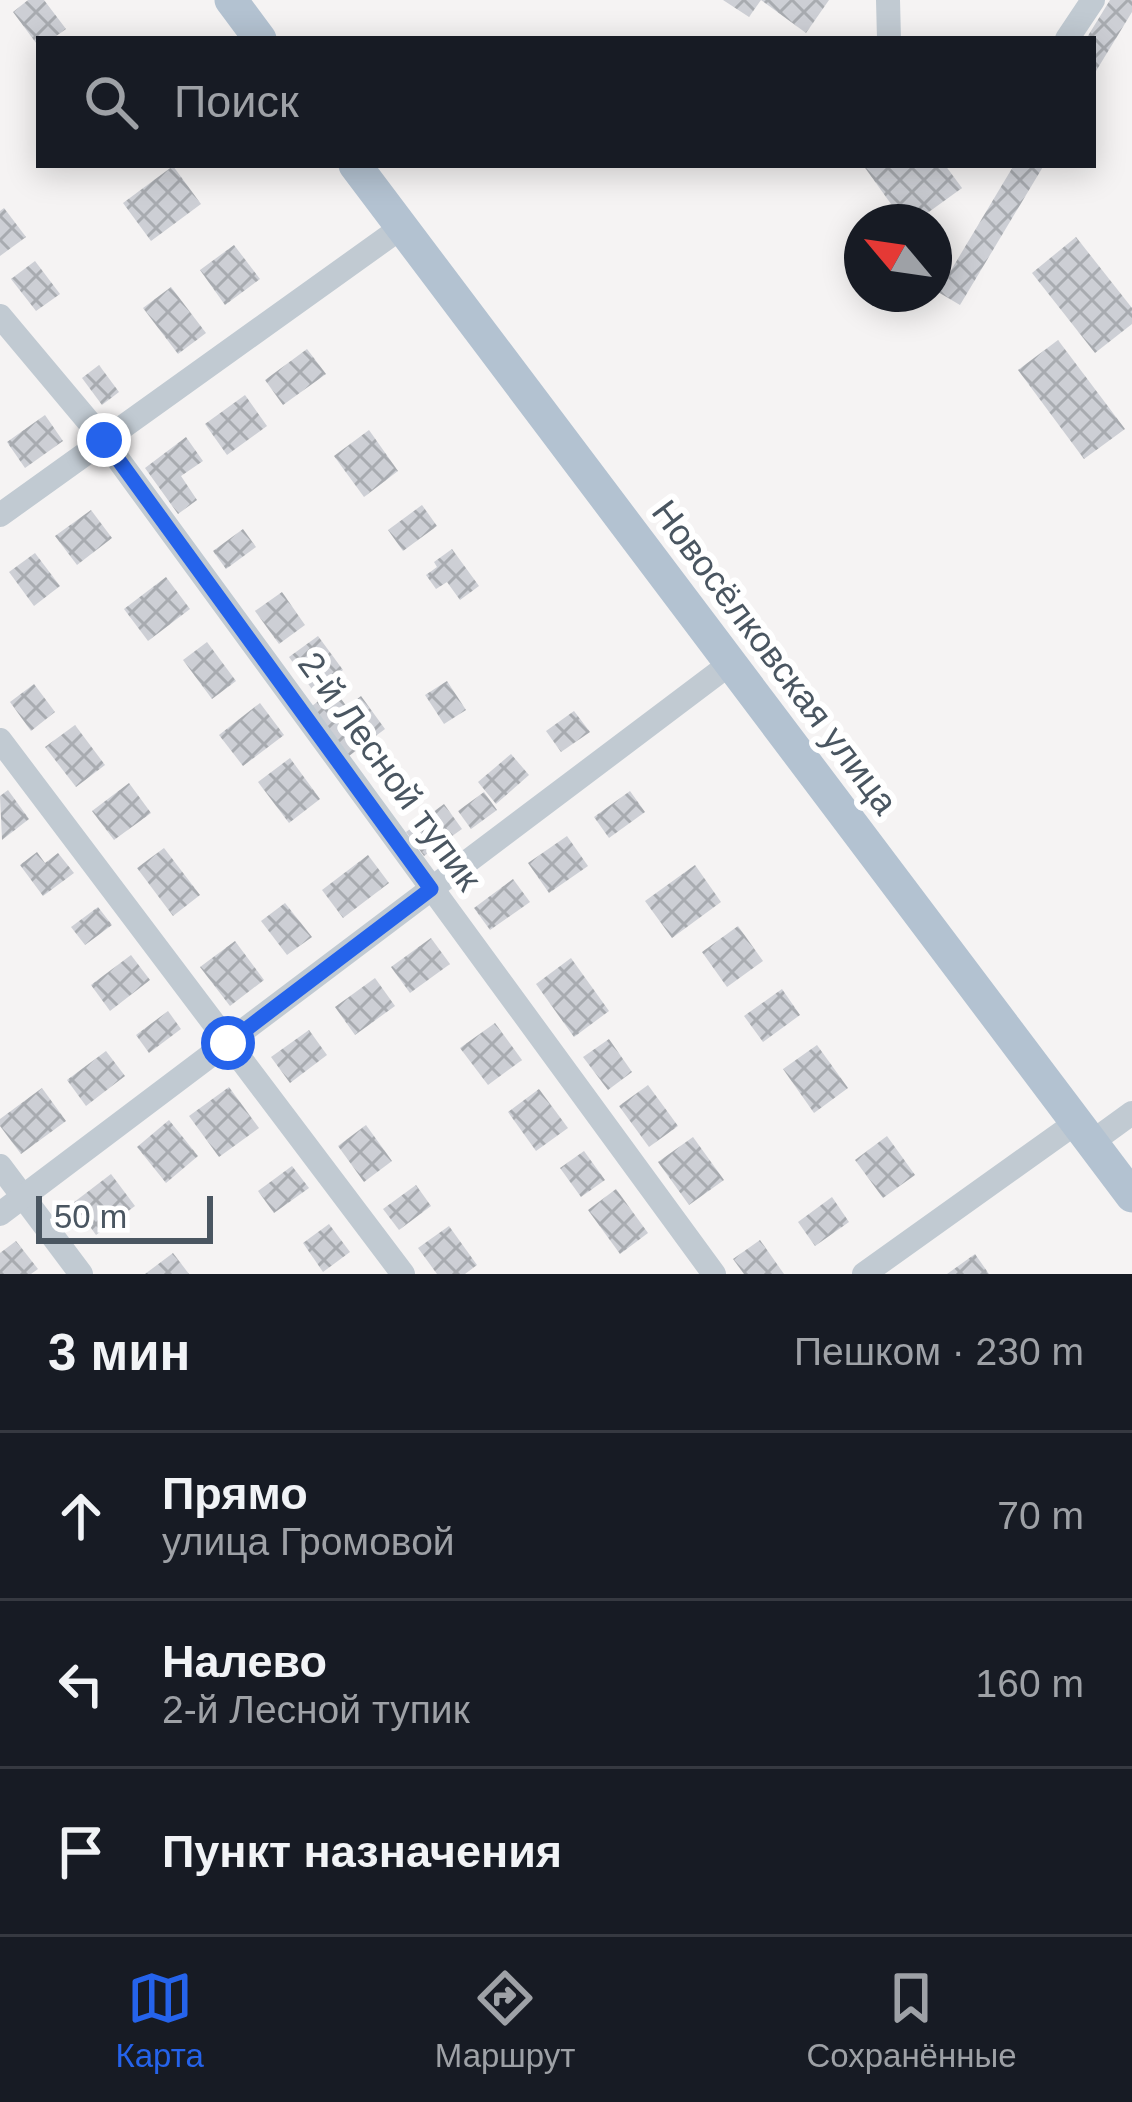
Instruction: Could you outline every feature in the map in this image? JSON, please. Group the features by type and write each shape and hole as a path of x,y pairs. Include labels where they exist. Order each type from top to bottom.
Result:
{"main road":[{"path":"230,0 258,36"},
{"name":"Новосёлковская улица","path":"357,168 1132,1196"}],"street":[{"path":"888,0 890,36"},
{"path":"1069,36 1093,0"},
{"path":"0,515 402,227"},
{"name":"2-й Лесной тупик","path":"0,316 104,440 714,1274"},
{"path":"0,1214 731,663"},
{"path":"0,740 403,1274"},
{"path":"864,1274 1085,1132 1132,1113"},
{"path":"0,1166 81,1274"}],"building":[{"path":"28,0 44,0 66,29 56,36 36,36 36,43 13,12"},
{"path":"723,0 761,0 749,17"},
{"path":"761,0 829,0 806,33"},
{"path":"1110,0 1132,0 1132,12 1096,71 1096,36 1088,36"},
{"path":"174,168 201,204 151,241 123,203"},
{"path":"865,168 947,168 962,188 940,204 891,204"},
{"path":"1012,168 1042,168 960,305 952,300 952,269"},
{"path":"4,208 26,237 0,256 0,211"},
{"path":"1076,237 1132,308 1132,324 1095,353 1032,273"},
{"path":"234,245 260,279 225,305 200,270"},
{"path":"35,261 60,294 36,311 11,279"},
{"path":"171,287 206,333 178,354 143,308"},
{"path":"1058,340 1125,429 1084,459 1018,370"},
{"path":"307,349 326,374 283,405 265,380"},
{"path":"99,365 119,392 102,405 82,378"},
{"path":"245,395 267,426 227,455 205,424"},
{"path":"45,415 63,441 25,468 7,442"},
{"path":"369,430 398,471 364,497 334,456"},
{"path":"186,437 203,461 181,476 197,500 178,514 145,468"},
{"path":"422,505 437,526 403,551 388,530"},
{"path":"91,510 112,538 77,565 55,536"},
{"path":"243,529 256,547 226,569 213,551"},
{"path":"452,549 479,586 460,600 447,582 436,589 426,575"},
{"path":"35,553 60,586 34,606 9,572"},
{"path":"166,577 190,609 148,641 124,609"},
{"path":"282,592 305,625 279,644 255,611"},
{"path":"318,636 343,670 314,692 289,657"},
{"path":"207,642 236,681 212,699 183,660"},
{"path":"447,681 466,710 444,724 425,695"},
{"path":"34,684 55,712 31,731 10,702"},
{"path":"334,689 347,707 361,696 385,729 349,756 312,706"},
{"path":"260,703 284,735 243,766 219,735"},
{"path":"574,711 590,732 561,752 546,731"},
{"path":"75,725 105,765 76,787 45,747"},
{"path":"511,754 529,775 496,804 478,782"},
{"path":"290,758 320,799 289,823 258,782"},
{"path":"129,783 151,813 114,840 92,811"},
{"path":"8,790 29,819 2,840 0,796"},
{"path":"630,791 645,812 609,838 594,817"},
{"path":"484,792 497,810 471,829 458,811"},
{"path":"444,804 462,829 424,856 406,832"},
{"path":"567,836 588,866 549,893 528,863"},
{"path":"164,848 200,895 173,916 137,868"},
{"path":"37,852 45,863 58,853 74,873 43,896 20,865"},
{"path":"368,855 389,883 343,918 322,890"},
{"path":"695,865 721,902 672,938 645,901"},
{"path":"513,879 530,902 490,930 474,908"},
{"path":"285,903 312,937 287,955 261,921"},
{"path":"98,907 112,925 85,945 71,927"},
{"path":"738,926 763,961 727,987 702,952"},
{"path":"431,938 450,964 410,993 391,967"},
{"path":"235,941 264,980 230,1006 200,967"},
{"path":"131,955 150,980 110,1011 91,985"},
{"path":"571,958 609,1011 574,1037 536,984"},
{"path":"375,978 395,1006 355,1035 335,1007"},
{"path":"782,989 800,1015 763,1042 744,1016"},
{"path":"168,1011 181,1029 149,1053 136,1035"},
{"path":"495,1023 522,1060 488,1085 460,1048"},
{"path":"309,1030 327,1055 290,1083 271,1057"},
{"path":"609,1039 632,1072 608,1090 583,1057"},
{"path":"817,1045 848,1088 814,1113 783,1069"},
{"path":"106,1051 125,1076 86,1106 67,1080"},
{"path":"648,1085 678,1126 649,1147 619,1106"},
{"path":"229,1087 259,1128 219,1157 189,1116"},
{"path":"42,1088 66,1121 21,1154 0,1126 0,1119"},
{"path":"539,1089 568,1128 536,1151 508,1112"},
{"path":"169,1120 198,1156 166,1183 137,1147"},
{"path":"366,1125 392,1161 364,1182 338,1146"},
{"path":"887,1136 915,1175 883,1198 855,1160"},
{"path":"693,1137 724,1180 689,1205 658,1162"},
{"path":"584,1151 605,1180 581,1197 560,1168"},
{"path":"292,1166 309,1188 274,1213 258,1191"},
{"path":"111,1174 135,1206 96,1235 73,1203"},
{"path":"416,1185 431,1206 399,1230 383,1209"},
{"path":"616,1189 648,1233 620,1254 588,1210"},
{"path":"832,1197 849,1222 815,1246 798,1222"},
{"path":"329,1224 350,1252 323,1272 303,1243"},
{"path":"449,1226 477,1265 465,1274 437,1274 418,1248"},
{"path":"760,1240 784,1274 744,1274 733,1259"},
{"path":"16,1241 38,1269 31,1274 0,1274 0,1253"},
{"path":"173,1253 189,1274 145,1274"},
{"path":"975,1254 989,1274 947,1274"}],"route":[{"path":"104,440 431,889 228,1043"}]}
